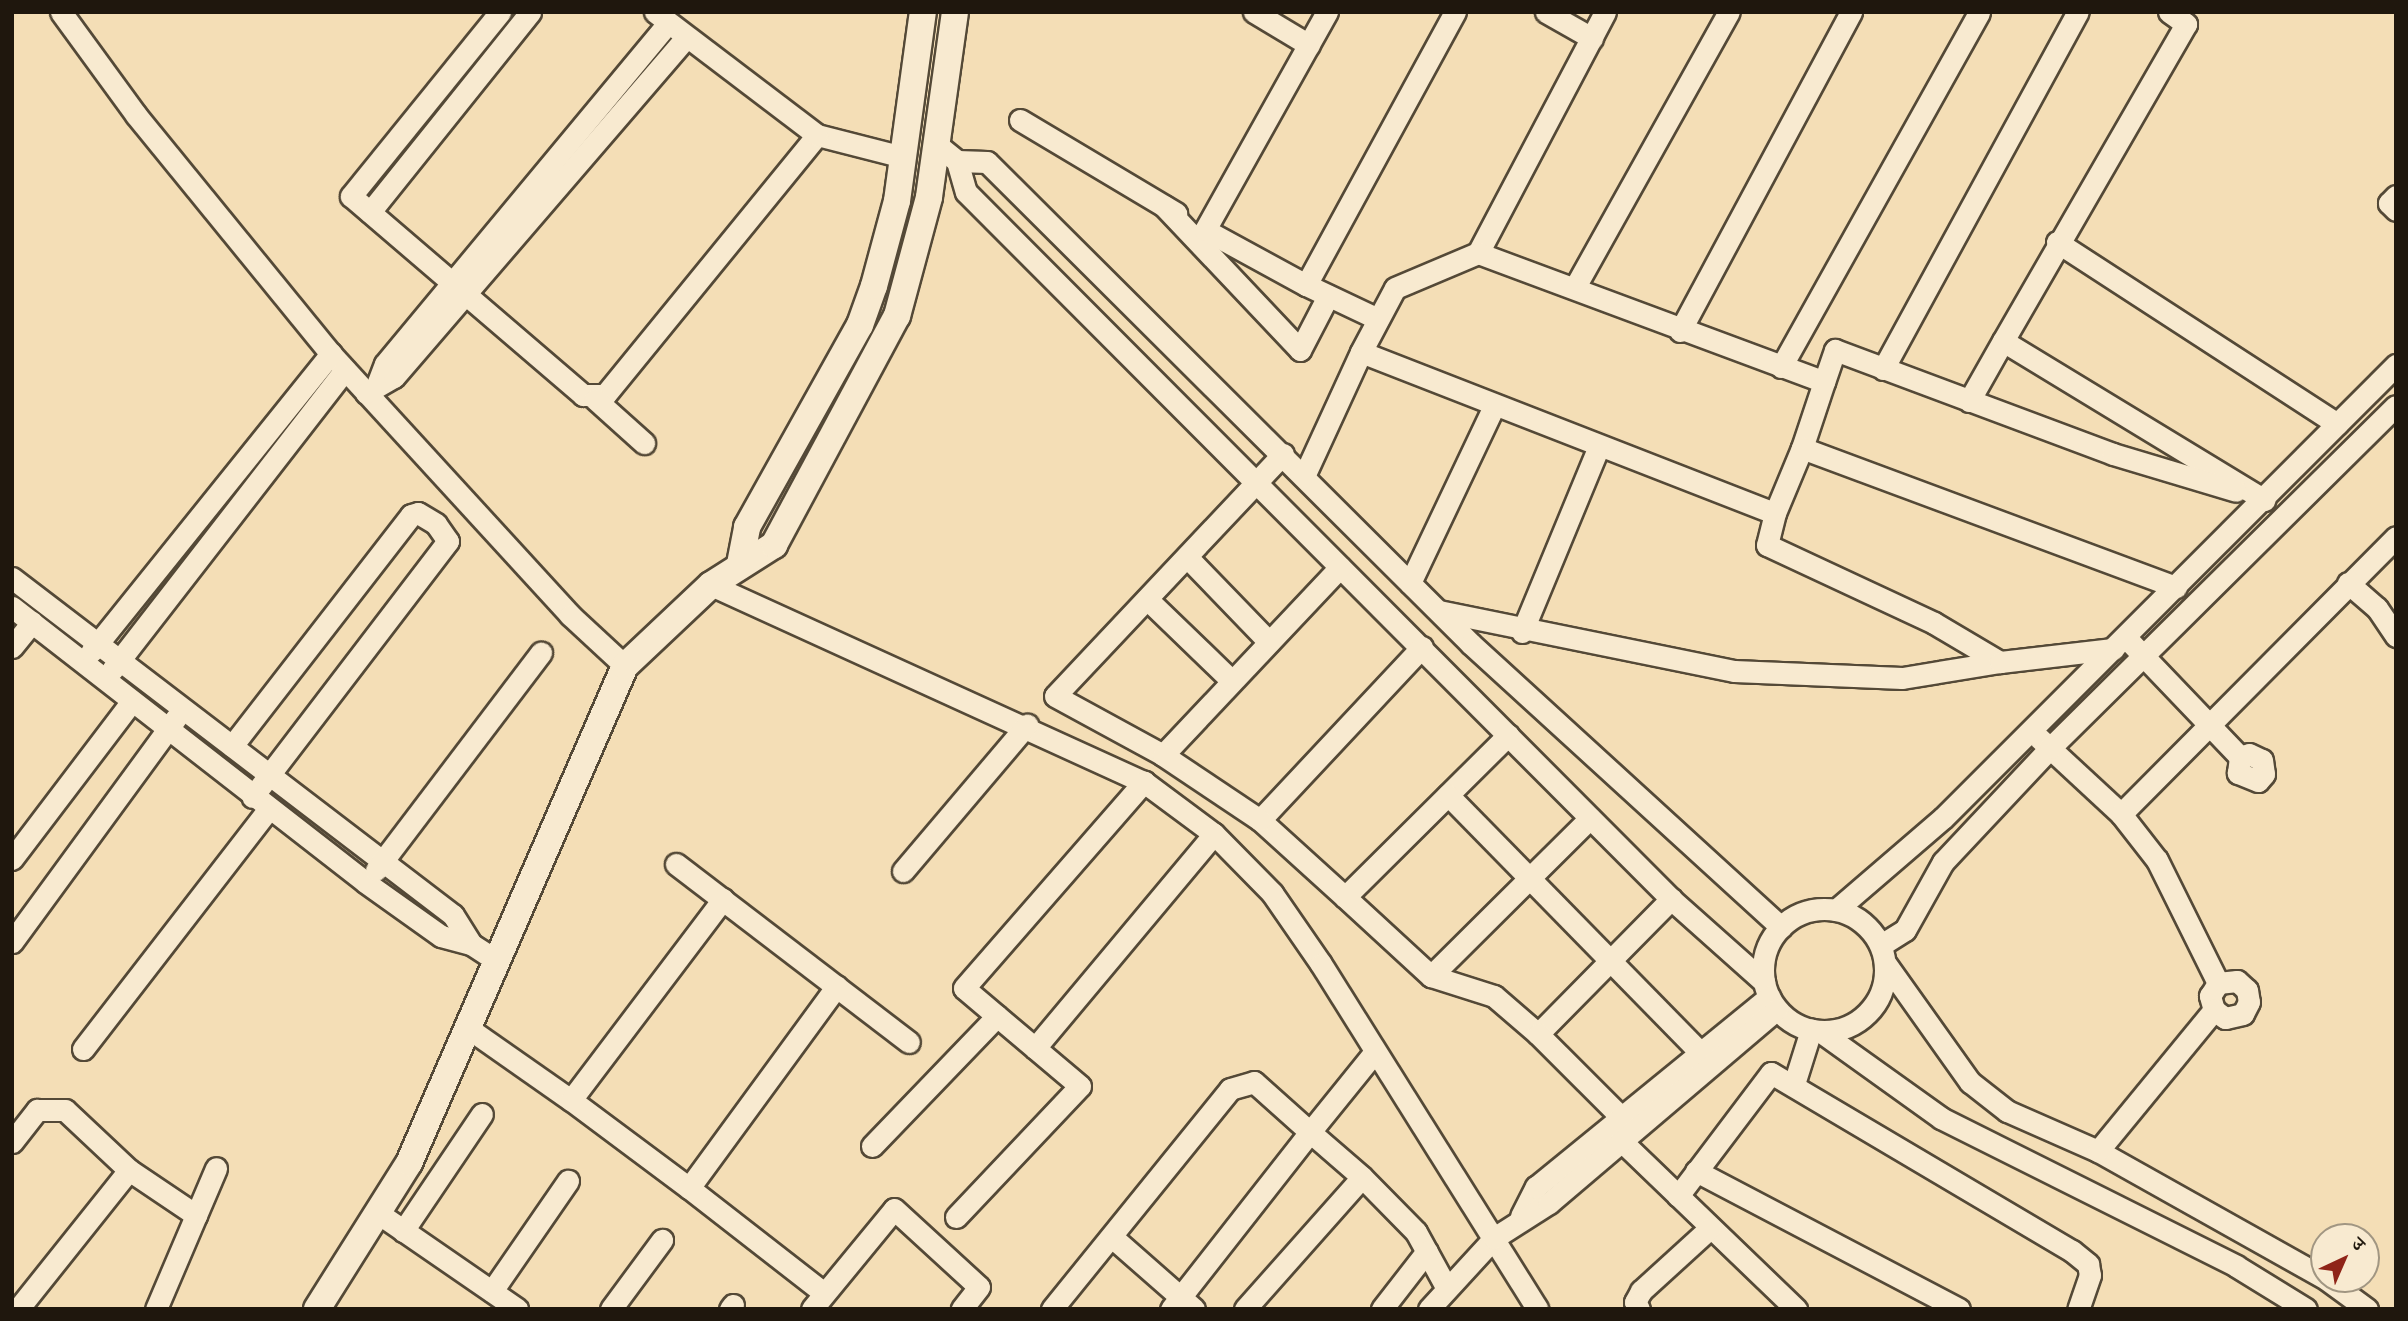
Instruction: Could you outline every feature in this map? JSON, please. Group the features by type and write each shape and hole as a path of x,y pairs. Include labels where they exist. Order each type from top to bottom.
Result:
{"street":[{"path":"61,12 136,115 331,354 345,370 372,388 570,615 625,666"},
{"path":"500,12 351,196 461,285 583,395 595,399 644,443"},
{"path":"370,212 530,12"},
{"path":"740,564 747,527 860,325 897,201 923,12"},
{"path":"317,1309 329,1282 378,1213 409,1163 625,666 711,585 740,564 774,545 897,317 924,221 955,12"},
{"path":"1254,12 1309,45"},
{"path":"1205,230 1327,12"},
{"path":"1306,285 1455,12"},
{"path":"1546,12 1592,38"},
{"path":"1304,474 1361,352 1395,288 1478,253 1605,12"},
{"path":"1574,288 1730,12"},
{"path":"1680,331 1851,12"},
{"path":"1781,367 1979,12"},
{"path":"1883,369 2078,12"},
{"path":"1969,401 2057,242 2186,24 2169,12"},
{"path":"372,388 394,377 661,18 817,135 903,157"},
{"path":"461,285 686,38"},
{"path":"1020,120 1205,230 1306,285 1378,319"},
{"path":"595,399 605,395 817,135"},
{"path":"936,144 957,161 965,192 1260,481 1340,567 1770,996 1941,1118 2143,1219 2306,1309"},
{"path":"957,161 987,162 1304,474 1471,644 1781,927"},
{"path":"2396,196 2389,203 2396,210"},
{"path":"1164,206 1300,350 1328,296"},
{"path":"2057,242 2337,424"},
{"path":"1478,253 1680,331 1824,382"},
{"path":"2003,341 2265,500"},
{"path":"2000,662 1934,624 1767,545 1835,350 2113,454 2265,500"},
{"path":"1361,352 1493,408 1776,513"},
{"path":"82,663 331,354"},
{"path":"1836,910 1892,867 2265,500 2396,365"},
{"path":"104,680 345,370"},
{"path":"1816,1031 1842,1030 1869,1012 1885,985 1883,955 1905,930 1943,862 2142,654 2396,406"},
{"path":"1410,583 1493,408"},
{"path":"1522,632 1599,446"},
{"path":"1802,449 2176,587"},
{"path":"1283,454 1055,696 1163,754 1260,820 1432,976 1494,996 1538,1034 1615,1128 1678,1196 1796,1309"},
{"path":"83,1048 260,803 269,776 448,541 427,516 411,515 232,746"},
{"path":"2121,814 2396,537"},
{"path":"1187,558 1269,642"},
{"path":"1163,754 1340,567"},
{"path":"12,578 453,915 471,944"},
{"path":"2348,583 2393,632"},
{"path":"711,585 1027,725 1144,782 1214,834 1272,893 1537,1309"},
{"path":"1147,599 1232,681"},
{"path":"12,607 260,803 365,882 441,936 471,944 497,961"},
{"path":"1440,611 1522,632 1734,671 1902,678 2119,643 2142,654 2240,757"},
{"path":"12,647 32,622"},
{"path":"1444,671 1471,644"},
{"path":"1260,820 1422,646"},
{"path":"365,882 541,653"},
{"path":"12,859 132,701"},
{"path":"12,942 184,708"},
{"path":"903,871 1027,725"},
{"path":"2031,731 2121,814 2157,860 2218,984"},
{"path":"1345,897 1508,735"},
{"path":"956,1217 1080,1086 964,988 1144,782"},
{"path":"1448,795 1700,1052"},
{"path":"1432,976 1590,818"},
{"path":"1035,1048 1214,834"},
{"path":"676,864 909,1042"},
{"path":"571,1100 723,899"},
{"path":"1538,1034 1671,899"},
{"path":"1770,996 1766,953 1781,927 1797,915 1836,910 1855,917 1970,1082 2007,1111 2098,1151 2310,1269"},
{"path":"2231,980 2243,985 2249,1002 2243,1014 2231,1018 2214,1010 2210,996 2218,984 2231,980"},
{"path":"689,1188 836,986"},
{"path":"1429,1309 1446,1285 1494,1238 1521,1216 1549,1203 1615,1128 1700,1052 1770,996"},
{"path":"1615,1128 1770,996"},
{"path":"2098,1151 2214,1010"},
{"path":"872,1146 997,1016"},
{"path":"468,1028 689,1188 818,1301 894,1209 979,1287 962,1309"},
{"path":"1794,1084 1816,1031"},
{"path":"1112,1237 1182,1305 1310,1132 1374,1053"},
{"path":"1678,1196 1771,1073 1794,1084 2072,1251 2088,1264 2090,1275 2078,1309"},
{"path":"1052,1309 1240,1082 1254,1082 1362,1177 1416,1232 1446,1285"},
{"path":"12,1142 37,1110 65,1110 129,1170 196,1214"},
{"path":"403,1231 482,1114"},
{"path":"156,1309 216,1168"},
{"path":"18,1309 129,1170"},
{"path":"1696,1171 1958,1309"},
{"path":"1245,1309 1362,1177"},
{"path":"492,1291 568,1181"},
{"path":"2143,1219 2160,1184"},
{"path":"378,1213 517,1309"},
{"path":"1639,1309 1635,1303 1641,1291 1710,1228"},
{"path":"611,1309 662,1240"},
{"path":"1382,1309 1427,1251"},
{"path":"2345,1293 2367,1309"}]}
